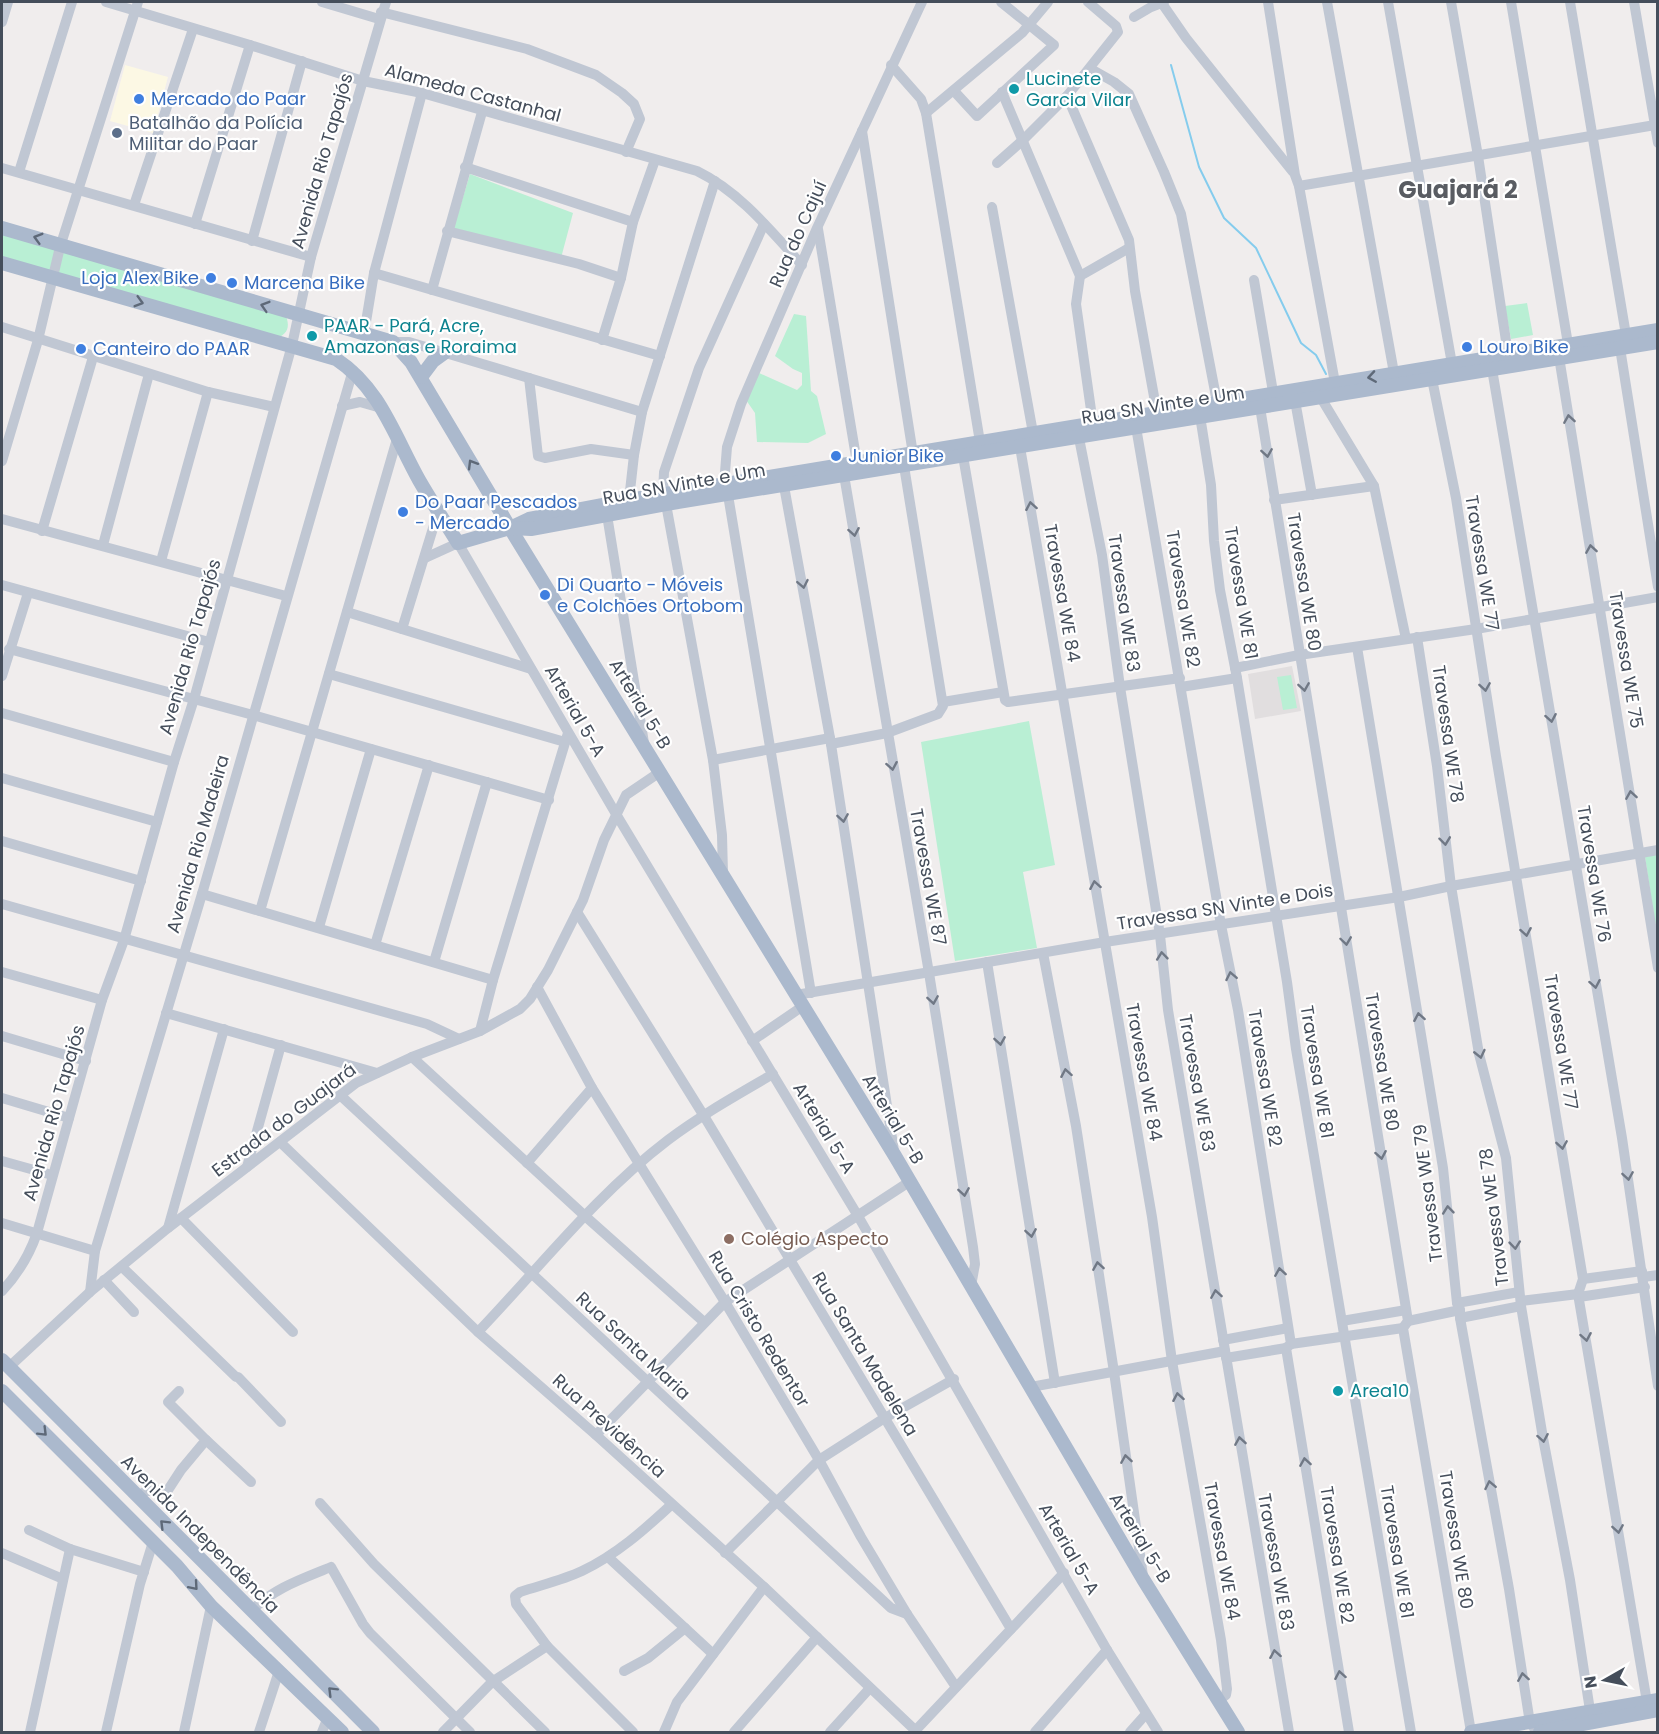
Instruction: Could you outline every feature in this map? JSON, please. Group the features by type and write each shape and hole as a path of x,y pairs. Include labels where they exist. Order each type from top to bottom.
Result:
{"main road":[{"path":"2,228 393,342"},
{"path":"2,263 336,359 353,370 372,392 438,512 458,543 510,528"},
{"name":"Rua SN Vinte e Um","path":"1258,401 1273,392 1321,398 1492,369 1559,357 1658,330"},
{"name":"Arterial 5-B","path":"393,342 421,377 510,528 895,1156 1143,1579 1238,1732"},
{"name":"Rua SN Vinte e Um","path":"726,490 784,486 844,475 912,454 987,444 1033,433 1156,413 1294,396 1335,383 1568,344 1658,342"},
{"path":"421,377 433,361 444,353"},
{"name":"Rua SN Vinte e Um","path":"510,528 529,519 726,490 857,463 904,466 963,456 987,444 1020,447 1079,438 1200,416 1226,405"},
{"name":"Rua SN Vinte e Um","path":"510,528 531,529 607,515 639,502"},
{"name":"Avenida Independência","path":"5,1364 373,1732"},
{"path":"2,1390 177,1566 211,1606 342,1732"},
{"path":"177,1566 191,1551"},
{"path":"1471,1732 1536,1729 1653,1706"}],"street":[{"path":"2,22 8,2"},
{"path":"19,172 72,2"},
{"name":"Alameda Castanhal","path":"106,2 137,6 193,29 363,81 422,93 482,112 697,171 739,199 802,266"},
{"path":"322,2 382,11 527,49 596,75 634,104 640,118 626,152"},
{"name":"Rua do Cajuí","path":"811,993 726,490 727,447 741,404 817,228 922,2"},
{"path":"954,91 977,116 1054,45 1001,2"},
{"path":"926,113 1030,24 1048,2"},
{"path":"997,163 1068,96 1118,32 1116,26 1088,2"},
{"path":"1134,17 1162,2 1186,38 1295,175"},
{"path":"1268,2 1295,175 1299,186 1335,383"},
{"path":"1327,2 1394,374"},
{"path":"1388,2 1452,364"},
{"path":"1451,2 1478,156 1508,354"},
{"path":"1511,2 1568,344"},
{"path":"1570,2 1593,136 1658,587"},
{"path":"1634,2 1658,143"},
{"path":"2,461 38,340 61,245 137,6"},
{"name":"Avenida Rio Tapajós","path":"2,1291 7,1278 29,1255 37,1233 102,1000 124,940 194,699 292,345 311,257 382,11"},
{"path":"134,205 193,29"},
{"path":"195,224 250,45"},
{"path":"252,241 302,61"},
{"path":"891,65 921,99 926,113 987,444"},
{"path":"1090,69 1114,82 1129,94 1164,172 1184,224 1226,405"},
{"path":"1002,92 1080,276 1076,304 1093,424"},
{"path":"364,334 374,273 422,93"},
{"path":"1068,96 1129,240 1135,291 1156,413"},
{"path":"432,290 482,112"},
{"path":"1299,186 1655,125"},
{"path":"862,130 912,454"},
{"path":"602,340 621,278 633,222 655,160"},
{"path":"465,167 633,222"},
{"path":"2,168 311,257"},
{"path":"639,502 634,455 642,412 715,181"},
{"path":"992,207 1033,433"},
{"path":"723,878 722,835 713,760 664,499 664,472 699,368 764,224"},
{"path":"817,228 857,463"},
{"path":"447,231 579,264 621,278"},
{"path":"1080,276 1129,248"},
{"path":"374,273 660,356"},
{"path":"1254,280 1273,392"},
{"path":"2,327 208,392 274,407"},
{"path":"393,342 409,342 642,412"},
{"path":"42,531 93,357"},
{"name":"Travessa WE 75","path":"1559,357 1658,968"},
{"name":"Travessa WE 76","path":"1492,369 1620,1126 1658,1386"},
{"name":"Avenida Rio Madeira","path":"90,1292 95,1251 202,894 286,596 353,370"},
{"path":"103,545 149,374"},
{"path":"529,378 538,456 545,458 591,448 634,455"},
{"name":"Travessa WE 77","path":"1432,379 1456,498 1583,1279 1578,1295 1653,1706"},
{"path":"161,561 208,392"},
{"path":"1294,396 1312,495"},
{"path":"1321,398 1374,486 1406,639"},
{"name":"Travessa WE 80","path":"1258,401 1341,906 1471,1732"},
{"path":"342,406 360,402 381,408"},
{"name":"Travessa WE 81","path":"1200,416 1211,485 1220,590 1236,673 1296,1048 1411,1732"},
{"name":"Travessa WE 82","path":"1136,427 1221,925 1238,1010 1349,1732"},
{"name":"Travessa WE 83","path":"1079,438 1102,555 1120,687 1160,935 1168,1011 1289,1732"},
{"path":"260,911 397,439"},
{"name":"Travessa WE 84","path":"1020,447 1152,1217 1172,1361 1227,1682 1226,1695 1219,1701"},
{"path":"963,456 1003,692 1008,702 1120,687 1180,683 1236,673 1299,655 1476,629 1658,597"},
{"path":"713,760 887,733 941,712 944,702 904,466"},
{"name":"Travessa WE 87","path":"844,475 929,973 974,1257 971,1286"},
{"path":"784,486 830,741 895,1156"},
{"path":"1274,500 1374,486"},
{"path":"402,629 438,512"},
{"path":"607,515 645,747"},
{"path":"2,519 286,596"},
{"path":"425,558 458,543"},
{"name":"Arterial 5-A","path":"458,543 531,669 567,738 616,814 858,1216 954,1379 1107,1650 1158,1732"},
{"path":"2,585 209,642"},
{"path":"2,676 28,593"},
{"path":"346,612 531,669"},
{"name":"Travessa WE 78","path":"1417,637 1437,766 1451,886 1479,1054 1506,1158 1521,1300 1543,1438 1570,1580 1591,1718"},
{"name":"Travessa WE 79","path":"1357,647 1443,1168 1459,1310 1536,1729"},
{"path":"9,649 253,715 549,800"},
{"path":"328,674 567,738 493,980 480,1031"},
{"path":"944,702 1003,692"},
{"path":"2,713 174,762"},
{"path":"319,927 371,749"},
{"path":"375,945 429,765"},
{"name":"Estrada do Guajará","path":"5,1364 168,1228 356,1083 412,1057 480,1031 520,1009 537,987 577,912 604,840 626,795 660,772"},
{"path":"2,778 157,822"},
{"path":"434,962 487,782"},
{"path":"2,841 141,881"},
{"name":"Travessa SN Vinte e Dois","path":"800,1000 811,993 987,962 1398,897 1658,850"},
{"path":"202,894 493,980"},
{"path":"2,904 426,1024 459,1039"},
{"name":"Rua Santa Madelena","path":"577,912 704,1116 1011,1629"},
{"path":"1043,953 1076,1126 1143,1579"},
{"path":"987,962 1055,1383"},
{"path":"2,972 102,1000"},
{"name":"Rua Cristo Redentor","path":"537,987 592,1088 819,1460 907,1614 956,1687"},
{"path":"752,1041 800,1000"},
{"path":"166,1013 377,1073"},
{"path":"168,1228 224,1029"},
{"path":"2,1036 86,1060"},
{"path":"247,1167 281,1045"},
{"path":"412,1057 704,1322"},
{"path":"478,1332 585,1216 639,1165 668,1140 773,1074"},
{"path":"527,1163 592,1088"},
{"name":"Rua Santa Maria","path":"340,1095 891,1608 907,1614"},
{"path":"2,1098 69,1118"},
{"name":"Rua Previdência","path":"280,1142 478,1332 764,1587 916,1732"},
{"path":"2,1161 52,1175"},
{"path":"596,1435 724,1302 909,1182"},
{"path":"181,1218 293,1332"},
{"path":"2,1223 95,1251"},
{"path":"122,1266 238,1377 281,1422"},
{"path":"1225,1350 1289,1346 1344,1338 1406,1320 1521,1300 1578,1295 1658,1275"},
{"path":"1583,1279 1643,1278"},
{"path":"104,1280 134,1312"},
{"path":"1342,1322 1406,1320"},
{"path":"1031,1387 1225,1350 1288,1329"},
{"path":"725,1552 819,1460 954,1379"},
{"path":"179,1391 168,1402 250,1482"},
{"path":"137,1497 146,1491 168,1490 206,1440"},
{"path":"320,1503 374,1564 544,1732"},
{"path":"633,1732 547,1646 516,1604 515,1596 520,1592 581,1571 608,1557 637,1535 671,1504"},
{"path":"29,1530 70,1550 144,1572"},
{"path":"106,1732 153,1542"},
{"path":"30,1732 70,1550"},
{"path":"2,1553 63,1579"},
{"path":"608,1557 713,1654"},
{"path":"251,1611 279,1588 331,1567 370,1633 470,1732"},
{"path":"916,1732 1064,1573"},
{"path":"664,1732 677,1702 764,1587"},
{"path":"183,1732 211,1606"},
{"path":"624,1671 648,1658 685,1628"},
{"path":"734,1732 817,1637"},
{"path":"443,1732 492,1682 547,1646"},
{"path":"1035,1732 1107,1650"},
{"path":"259,1732 279,1671"},
{"path":"830,1732 870,1688"},
{"path":"1130,1732 1146,1714"},
{"path":"322,1732 328,1717"}],"shaded area":[{"path":"125,65 168,77 153,133 110,121"},
{"path":"1292,666 1301,711 1255,719 1248,674"}],"green space":[{"path":"470,174 573,213 561,258 453,230"},
{"path":"2,228 284,311 288,321 286,332 274,340 2,263"},
{"path":"1527,303 1533,335 1511,339 1505,306"},
{"path":"794,314 806,316 811,391 817,396 826,434 808,443 757,442 755,413 746,400 759,373 797,390 802,385 802,373 775,356"},
{"path":"1291,675 1297,708 1283,710 1277,677"},
{"path":"1029,721 1055,865 1023,872 1037,948 955,961 921,742"},
{"path":"1657,854 1657,935 1645,857"}],"waterway":[{"path":"1171,65 1199,167 1224,218 1256,248 1301,343 1316,355 1326,374"}],"place":[{"name":"Lucinete Garcia Vilar","path":"1014,89"},
{"name":"Mercado do Paar","path":"139,99"},
{"name":"Batalhão da Polícia Militar do Paar","path":"117,133"},
{"name":"Loja Alex Bike","path":"211,278"},
{"name":"Marcena Bike","path":"232,283"},
{"name":"PAAR - Pará, Acre, Amazonas e Roraima","path":"312,336"},
{"name":"Louro Bike","path":"1467,347"},
{"name":"Canteiro do PAAR","path":"81,349"},
{"name":"Junior Bike","path":"836,456"},
{"name":"Do Paar Pescados - Mercado","path":"403,512"},
{"name":"Di Quarto - Móveis e Colchões Ortobom","path":"545,595"},
{"name":"Colégio Aspecto","path":"729,1239"},
{"name":"Area10","path":"1338,1391"}],"district":[{"name":"Guajará 2","path":"1458,190"}]}
